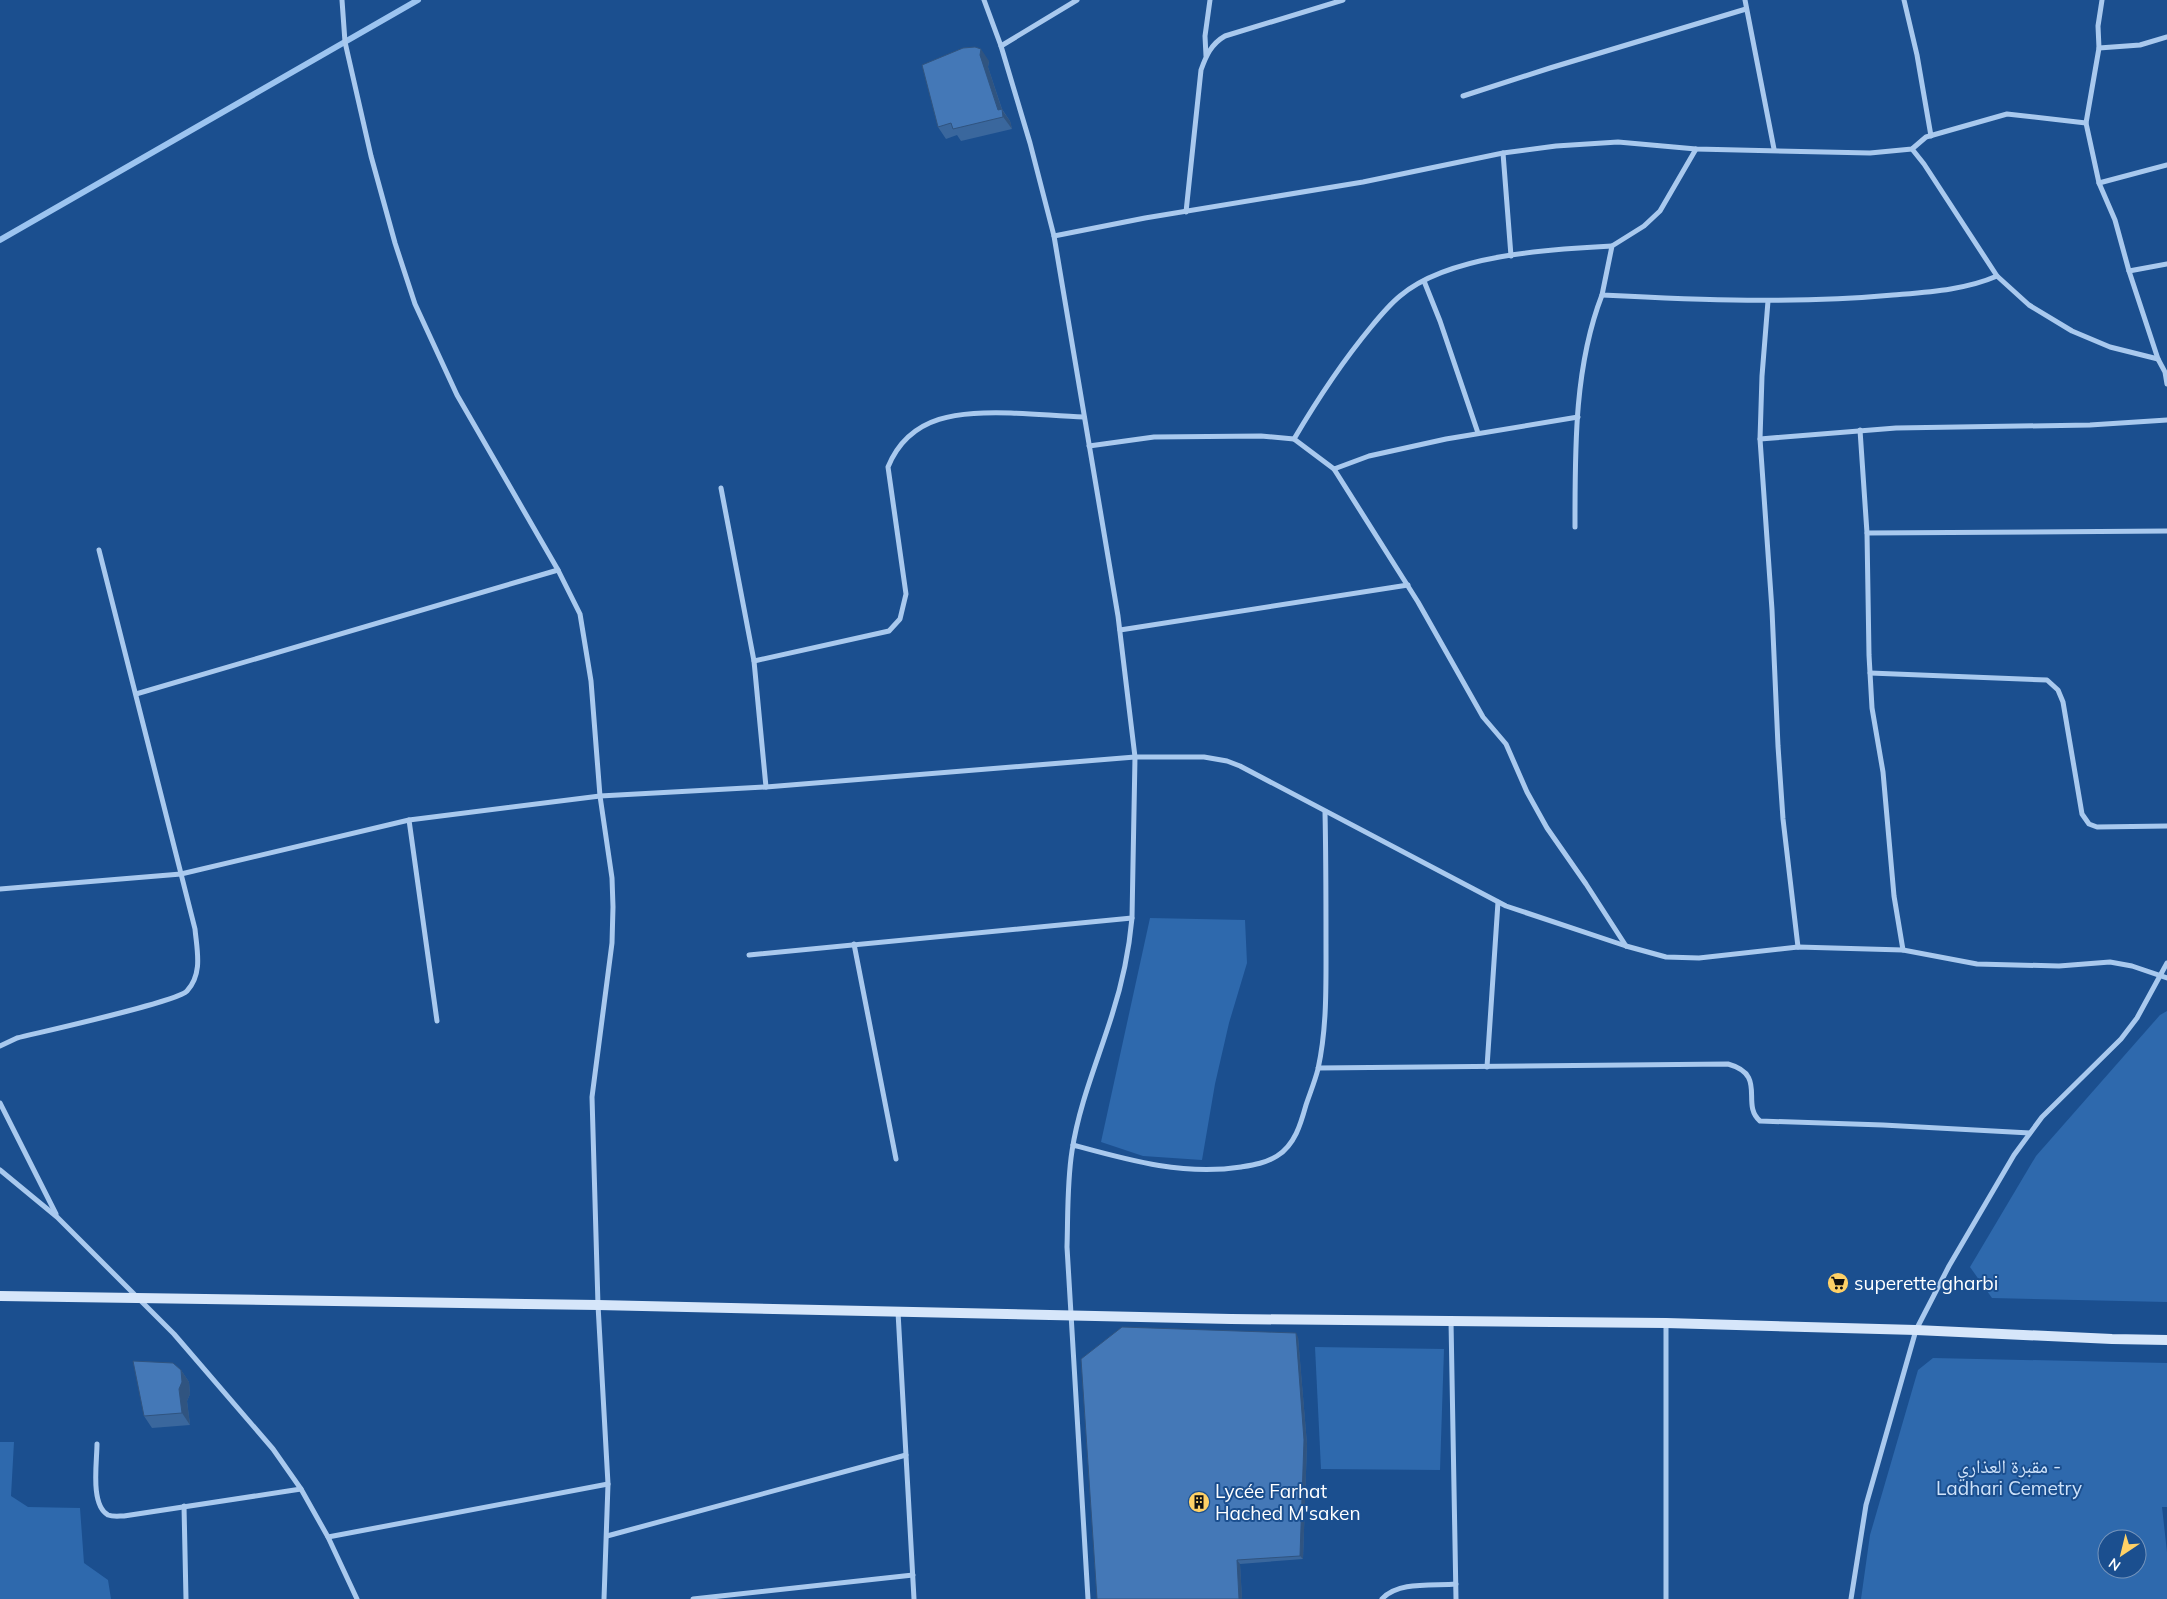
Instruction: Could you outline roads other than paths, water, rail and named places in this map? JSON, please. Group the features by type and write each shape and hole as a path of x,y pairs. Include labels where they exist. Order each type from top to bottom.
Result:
{"main road":[{"path":"0,1296 1071,1316 1666,1323 2167,1340"}],"street":[{"path":"342,0 345,42 371,156 395,242 415,304 457,395 558,570 580,614 591,681 600,796 612,878 613,916 612,943 592,1097 598,1306 608,1484 604,1599"},
{"path":"984,0 1001,46 1030,143 1054,236 1120,630 1135,757 1132,918 1119,991 1090,1082 1073,1145 1068,1192 1067,1247 1088,1599"},
{"path":"1001,46 1077,0"},
{"path":"1206,56 1205,36 1210,0"},
{"path":"1186,212 1200,70 1206,56 1216,42 1225,36 1342,0"},
{"path":"1745,0 1774,149"},
{"path":"1904,0 1917,55 1931,136"},
{"path":"2102,0 2098,26 2099,48 2086,123 2099,182 2115,220 2128,271 2152,336 2158,359 2165,372 2167,384"},
{"path":"1463,96 1746,9"},
{"path":"2099,48 2140,45 2167,37"},
{"path":"1054,236 1363,182 1503,153 1556,146 1618,142 1696,149 1774,149 1836,153 1912,149 1924,138 2007,114 2086,123"},
{"path":"1294,439 1317,400 1351,352 1400,295 1424,281 1449,270 1511,256 1560,249 1612,246 1644,226 1660,211 1696,149"},
{"path":"1912,149 1924,164 1997,276 2029,305 2072,331 2110,347 2158,359"},
{"path":"1503,153 1511,256"},
{"path":"2099,182 2167,165"},
{"path":"1575,527 1578,417 1587,347 1602,295 1612,246"},
{"path":"2128,271 2167,264"},
{"path":"1602,295 1698,300 1859,299 1965,287 1997,276"},
{"path":"1424,281 1440,321 1478,433"},
{"path":"1768,300 1763,357 1760,439 1772,610 1773,682 1778,755 1783,819 1798,947"},
{"path":"754,661 889,631 900,619 906,594 894,522 888,467 892,458 912,434 939,418 975,412 1084,417"},
{"path":"1334,469 1369,456 1478,433 1578,417"},
{"path":"1760,439 1860,430 1944,426 2090,425 2167,420"},
{"path":"1860,430 1867,532 1870,673 1874,726 1884,784 1894,896 1903,950"},
{"path":"1089,446 1154,437 1261,436 1294,439 1334,469 1408,585 1483,717 1506,744 1527,792 1547,828 1626,946"},
{"path":"721,488 754,661 766,787"},
{"path":"1867,532 2167,530"},
{"path":"0,1046 17,1038 156,1003 185,993 198,970 196,929 99,550"},
{"path":"136,694 558,570"},
{"path":"1120,630 1408,585"},
{"path":"1870,673 2047,680 2058,690 2063,702 2082,814 2085,820 2097,827 2167,826"},
{"path":"0,889 182,874 409,820 600,796 766,787 1135,757 1204,757 1227,761 1506,906 1626,946 1666,956 1686,958 1798,947 1903,950 1977,964 2059,966 2110,962 2132,966 2164,978"},
{"path":"1073,1145 1132,1161 1169,1168 1232,1168 1260,1164 1278,1156 1291,1142 1299,1128 1318,1068 1324,1028 1326,988 1325,812"},
{"path":"409,820 436,1021"},
{"path":"1487,1067 1498,902"},
{"path":"748,954 1132,918"},
{"path":"854,944 896,1159"},
{"path":"1851,1599 1866,1505 1916,1330 1949,1266 2014,1155 2042,1117 2121,1039 2164,978 2167,963"},
{"path":"1318,1068 1728,1064 1738,1067 1749,1077 1753,1113 1760,1122 1883,1125 2030,1133"},
{"path":"0,1103 57,1217"},
{"path":"0,1170 57,1217 139,1298 174,1334 273,1449 301,1489 328,1537 357,1599"},
{"path":"898,1312 914,1599"},
{"path":"1451,1321 1456,1599"},
{"path":"1666,1323 1666,1599"},
{"path":"97,1444 96,1494 99,1505 108,1514 124,1516 301,1489"},
{"path":"606,1536 906,1455"},
{"path":"328,1537 608,1484"},
{"path":"184,1506 186,1599"},
{"path":"693,1599 913,1575"},
{"path":"1382,1599 1399,1588 1456,1584"}],"waterway":[{"path":"0,240 418,0"}],"place":[{"name":"superette gharbi","path":"1838,1283"},
{"name":"Lycée Farhat Hached M'saken","path":"1199,1502"}],"park label":[{"name":"مقبرة العذاري - Ladhari Cemetry","path":"2009,1477"}]}
